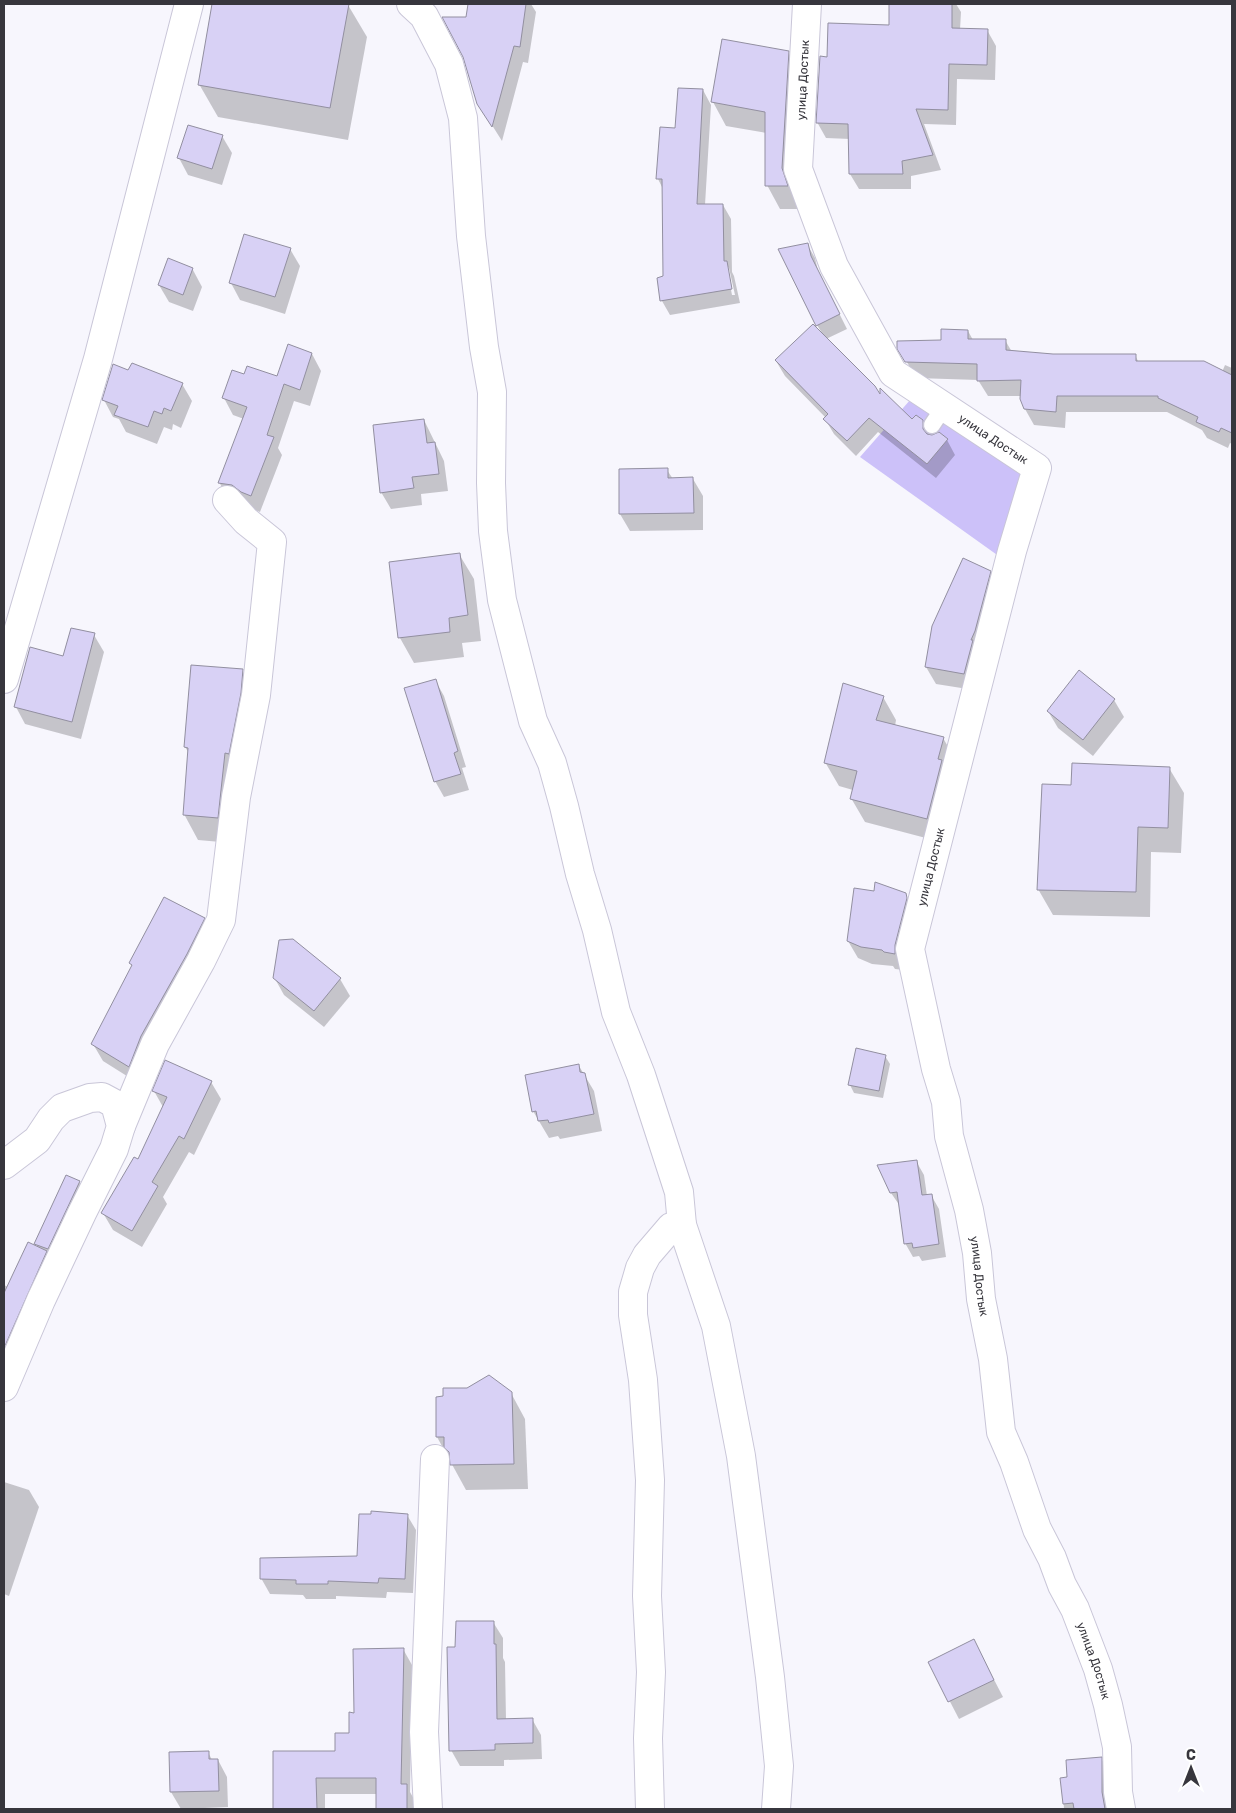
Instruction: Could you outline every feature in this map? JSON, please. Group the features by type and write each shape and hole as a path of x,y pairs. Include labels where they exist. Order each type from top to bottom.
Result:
{"street":[{"path":"4,679 98,359 189,4"},
{"name":"улица Достык","path":"807,4 798,169 834,266 893,373 938,416 1037,468 1010,561 910,948 936,1069 946,1102 949,1136 969,1210 977,1253 981,1299 992,1359 1001,1432 1014,1462 1037,1529 1052,1558 1062,1586 1075,1609 1098,1669 1117,1748 1120,1809"},
{"path":"421,8 449,64 463,118 471,236 484,347 492,392 491,483 493,532 502,600 533,721 552,763 564,806 580,874 597,930 616,1012 641,1075 679,1192 682,1225 716,1326 741,1456 770,1677 779,1766 776,1809"},
{"path":"4,1387 41,1300 114,1149 121,1126 155,1044 201,961 221,920 236,797 256,695 272,542 246,521 227,500"},
{"path":"4,1166 37,1140 51,1119 62,1108 90,1098 124,1082 145,1068"},
{"path":"90,1098 102,1097 115,1104 121,1126"},
{"path":"650,1809 648,1738 651,1672 647,1596 650,1480 642,1380 633,1315 633,1292 640,1268 647,1255 671,1227 682,1225"},
{"path":"428,1809 424,1732 434,1459"}],"shaded area":[{"path":"918,391 1035,469 1007,562 860,457"}],"building":[{"path":"212,4 349,4 330,108 198,85"},
{"path":"468,4 526,4 520,47 514,46 492,127 477,104 463,57 442,17 466,17"},
{"path":"889,4 952,4 952,28 988,29 987,65 949,64 948,110 916,109 933,155 902,161 903,174 849,174 848,124 816,123 820,56 827,57 828,23 889,25"},
{"path":"722,39 789,51 782,168 788,186 765,186 765,112 711,102"},
{"path":"678,88 703,89 697,204 723,204 724,261 727,261 732,289 660,301 657,278 663,276 662,179 656,179 660,127 675,128"},
{"path":"188,125 223,135 212,169 177,158"},
{"path":"244,234 291,248 275,297 229,283"},
{"path":"808,243 811,256 840,314 816,326 778,249"},
{"path":"168,258 193,268 183,295 158,285"},
{"path":"813,324 875,386 880,394 880,388 912,419 916,415 923,420 923,429 927,434 932,435 939,432 948,439 927,464 869,418 847,441 823,419 828,414 775,360"},
{"path":"941,329 968,330 968,339 1006,339 1006,350 1053,354 1136,354 1136,361 1204,361 1232,375 1232,433 1221,428 1219,432 1196,422 1198,417 1158,398 1158,396 1057,396 1056,412 1024,409 1020,399 1021,380 977,381 977,364 905,362 897,349 897,341 941,340"},
{"path":"288,344 312,353 300,390 284,384 267,435 274,437 251,496 241,492 232,485 218,483 247,407 222,398 232,370 244,374 247,366 277,376"},
{"path":"132,363 183,383 171,411 164,408 162,414 154,411 148,427 114,415 118,406 102,400 113,364 128,370"},
{"path":"424,419 427,443 435,442 439,474 412,477 414,488 380,493 373,425"},
{"path":"668,468 668,478 693,477 694,513 619,514 619,469"},
{"path":"460,553 468,615 449,618 450,632 398,638 389,562"},
{"path":"963,558 991,571 971,640 973,640 964,674 925,667 932,626"},
{"path":"71,628 95,633 72,722 14,707 30,647 63,656"},
{"path":"191,665 243,669 241,693 229,754 225,753 218,818 183,815 188,748 184,747"},
{"path":"1079,670 1115,699 1083,740 1047,711"},
{"path":"436,679 458,751 454,753 461,774 434,782 404,688"},
{"path":"843,683 884,696 876,720 944,737 938,759 942,760 927,819 850,799 857,771 824,763"},
{"path":"1072,763 1170,767 1168,828 1138,827 1136,892 1037,890 1042,784 1071,785"},
{"path":"875,882 906,893 907,898 895,945 895,954 861,947 847,941 854,888 874,891"},
{"path":"164,897 205,918 141,1036 129,1067 91,1044 132,965 129,963"},
{"path":"293,939 341,978 314,1011 273,978 279,940"},
{"path":"856,1048 886,1055 879,1091 848,1085"},
{"path":"165,1060 212,1081 184,1139 179,1136 152,1182 158,1186 132,1231 101,1213 134,1157 138,1159 167,1097 152,1091"},
{"path":"579,1064 580,1072 585,1073 594,1114 549,1123 548,1120 538,1121 536,1111 532,1112 525,1075"},
{"path":"917,1160 922,1195 932,1194 939,1244 913,1248 912,1243 904,1244 897,1192 890,1193 877,1165"},
{"path":"66,1175 80,1181 48,1249 34,1244"},
{"path":"28,1242 47,1251 4,1348 4,1293"},
{"path":"489,1375 512,1392 514,1464 450,1465 449,1452 444,1447 444,1437 436,1437 436,1397 443,1396 443,1388 467,1388"},
{"path":"371,1511 408,1514 405,1579 379,1578 378,1583 328,1581 328,1584 296,1584 296,1580 260,1579 260,1558 357,1556 359,1514 371,1514"},
{"path":"456,1621 494,1621 497,1719 533,1718 533,1743 495,1744 495,1750 449,1751 447,1647 455,1647"},
{"path":"974,1639 994,1680 948,1702 928,1662"},
{"path":"404,1648 401,1784 407,1784 407,1809 376,1809 376,1778 316,1778 317,1809 273,1809 273,1751 335,1751 335,1733 349,1733 349,1712 354,1713 353,1649"},
{"path":"209,1751 209,1759 218,1759 219,1791 170,1792 169,1752"},
{"path":"1102,1757 1102,1792 1105,1809 1074,1809 1073,1803 1063,1804 1060,1778 1067,1777 1066,1760"}]}
